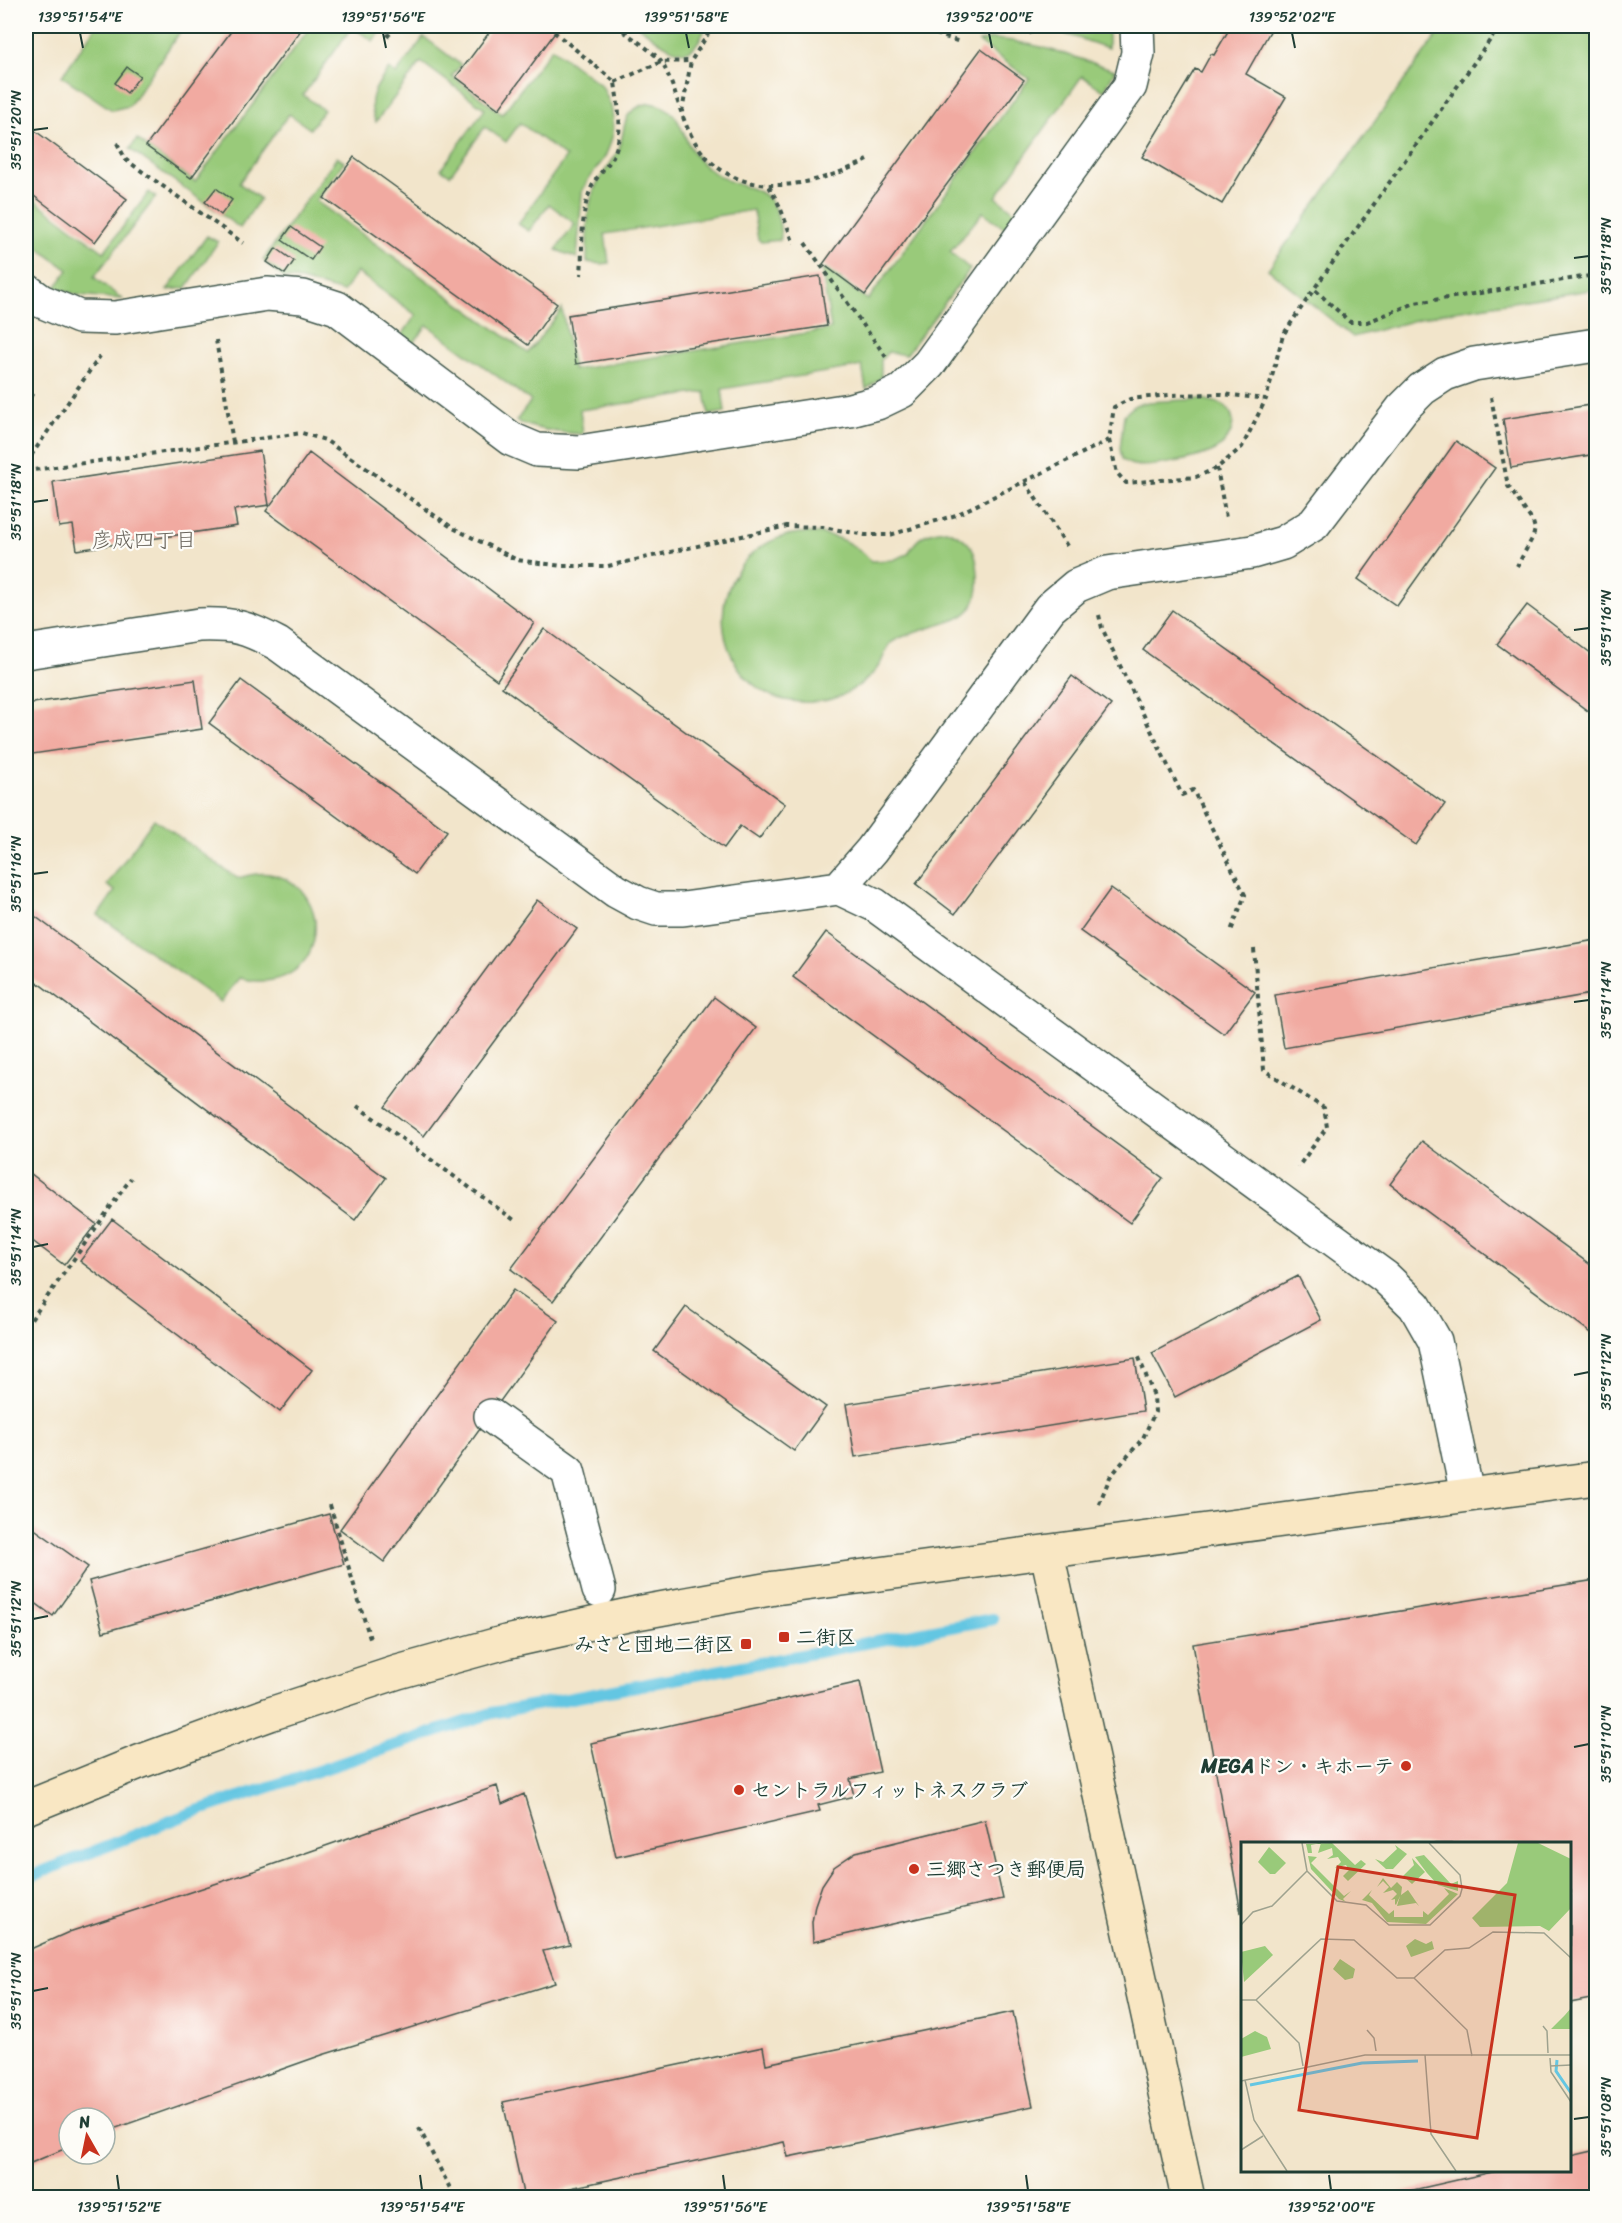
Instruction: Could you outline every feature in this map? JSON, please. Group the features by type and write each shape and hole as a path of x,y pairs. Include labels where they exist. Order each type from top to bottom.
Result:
{"street":[{"path":"26,290 41,301 79,317 115,318 267,294 303,297 337,308 511,439 537,450 579,452 850,410 878,403 902,391 929,364 1130,86 1138,53 1137,26"},
{"path":"839,888 872,850 1050,609 1076,586 1107,573 1252,552 1283,543 1314,524 1402,409 1422,389 1446,374 1485,363 1596,345"},
{"path":"26,652 199,625 224,624 251,630 278,644 616,891 638,903 656,909 683,909 839,888 874,905 1392,1284 1415,1306 1434,1341 1467,1494"},
{"path":"491,1416 568,1471 599,1590"},
{"path":"26,1808 139,1762 270,1714 398,1672 506,1642 637,1613 775,1588 1596,1478"},
{"path":"1047,1553 1188,2198"}],"path":[{"path":"387,37 396,26"},
{"path":"547,26 615,82 620,121 618,143 612,158 590,191 585,215 581,275"},
{"path":"616,26 661,62 691,135 707,160 727,174 754,184 782,186 825,178 868,160"},
{"path":"681,113 691,61 713,26"},
{"path":"920,26 927,31 960,42"},
{"path":"1029,34 1036,26"},
{"path":"1266,399 1222,394 1170,394 1130,399 1114,407 1109,440 1117,472 1126,483 1196,477 1217,468 1242,447 1266,399 1283,335 1500,26"},
{"path":"615,82 661,62 691,61"},
{"path":"117,143 126,160 243,243"},
{"path":"769,185 794,244"},
{"path":"805,243 906,387"},
{"path":"1314,289 1350,322 1367,322 1415,303 1596,275"},
{"path":"215,330 233,442"},
{"path":"26,463 101,355"},
{"path":"1485,363 1509,486 1533,522 1535,529 1517,566"},
{"path":"26,471 302,433 325,440 453,528 517,560 562,566 608,566 787,526 823,527 865,535 890,535 956,516 1109,440"},
{"path":"1217,468 1233,555"},
{"path":"1025,482 1089,580 1102,628 1182,795 1193,790 1245,895 1231,932"},
{"path":"1254,949 1264,1070 1324,1108 1327,1127 1293,1174"},
{"path":"357,1106 517,1222"},
{"path":"26,1327 131,1178"},
{"path":"1099,1504 1110,1477 1143,1438 1155,1412 1154,1396 1138,1356"},
{"path":"330,1505 372,1644"},
{"path":"419,2128 455,2198"}],"green space":[{"path":"96,26 184,26 129,106 112,110 62,76"},
{"path":"311,26 384,26 373,41 352,27 303,95 324,110 310,129 289,114 239,183 260,199 240,228 130,149 137,139 195,182"},
{"path":"638,26 707,26 692,49 679,51 664,45"},
{"path":"1041,26 1108,26 1108,48 1048,28"},
{"path":"1444,26 1596,26 1596,289 1442,313 1353,337 1268,269"},
{"path":"424,37 461,65 452,76 502,114 552,48 602,86 611,106 613,134 604,159 589,178 582,192 577,258 556,250 575,224 549,204 529,231 518,224 566,157 520,123 506,142 485,127 450,175 441,169 485,109 421,62 376,122 372,100 376,87 389,69 396,74"},
{"path":"992,39 1039,47 1115,70 1104,91 1082,76 996,197 1018,214 1004,228 983,212 950,252 970,269 906,355 888,352 881,360 881,378 866,389 862,366 722,389 725,412 709,415 705,392 580,410 583,434 540,429 516,421 531,401 427,325 412,345 402,335 416,315 357,272 343,292 301,280 283,278 263,260 337,157 344,162 316,201 528,353 562,309 573,370 831,329 822,271 826,269 868,300 1029,79 979,42"},
{"path":"649,103 669,110 675,116 690,148 708,168 728,181 751,188 770,200 780,225 780,240 761,242 758,239 753,210 605,234 609,263 587,262 588,219 590,201 595,187 619,149 628,115"},
{"path":"149,192 156,197 94,277 122,299 78,295 55,288 68,270 26,239 26,194 104,252"},
{"path":"207,236 218,242 186,288 167,290"},
{"path":"1202,399 1218,403 1231,413 1231,433 1223,445 1199,456 1161,464 1129,464 1122,459 1120,449 1124,415 1135,405 1148,402"},
{"path":"946,530 967,542 976,557 978,584 976,598 971,608 963,616 892,642 871,676 859,686 827,701 793,701 764,692 752,683 738,667 726,641 723,615 728,590 740,568 757,550 779,538 805,533 845,541 872,561 893,560 908,554 923,536"},
{"path":"154,819 237,878 253,874 269,874 292,883 307,899 315,918 314,939 306,958 291,973 268,981 239,978 221,1002 98,915 115,891 107,885"}],"building":[{"path":"235,26 304,26 191,178 146,146"},
{"path":"494,26 560,26 499,109 456,77"},
{"path":"1231,26 1273,26 1246,74 1286,97 1222,204 1142,157 1195,69 1201,72"},
{"path":"981,49 1024,80 865,295 823,264"},
{"path":"127,67 140,76 127,93 115,83"},
{"path":"26,124 127,199 95,242 26,190"},
{"path":"354,157 557,304 528,345 324,198"},
{"path":"216,188 232,200 221,215 205,202"},
{"path":"291,227 320,247 311,260 282,240"},
{"path":"276,248 294,261 285,274 267,262"},
{"path":"820,276 827,326 576,364 568,315"},
{"path":"26,390 33,395 26,406"},
{"path":"1596,404 1596,454 1511,468 1503,419"},
{"path":"1456,441 1495,468 1397,606 1358,579"},
{"path":"260,451 269,505 234,510 237,526 77,550 73,525 59,527 53,482"},
{"path":"309,453 534,623 497,680 266,511"},
{"path":"1527,605 1596,657 1596,717 1497,644"},
{"path":"1172,610 1445,804 1416,845 1143,650"},
{"path":"544,629 785,804 759,839 740,826 724,848 502,687"},
{"path":"1072,676 1111,705 955,914 916,884"},
{"path":"195,680 202,729 26,755 26,704"},
{"path":"241,680 447,831 415,874 209,723"},
{"path":"1111,888 1255,992 1224,1034 1080,931"},
{"path":"537,900 577,929 424,1136 385,1107"},
{"path":"32,914 386,1178 355,1220 26,974 26,924"},
{"path":"826,932 1163,1178 1130,1223 793,977"},
{"path":"1596,940 1596,993 1284,1048 1275,995"},
{"path":"714,997 756,1028 553,1301 511,1269"},
{"path":"1422,1141 1596,1269 1596,1332 1594,1335 1390,1184"},
{"path":"26,1170 96,1224 64,1265 26,1236"},
{"path":"112,1219 312,1370 280,1412 80,1261"},
{"path":"1298,1276 1321,1320 1175,1397 1152,1353"},
{"path":"513,1290 558,1321 384,1562 340,1529"},
{"path":"686,1307 826,1407 794,1451 654,1351"},
{"path":"1135,1358 1143,1411 855,1457 846,1404"},
{"path":"329,1514 344,1564 103,1632 89,1581"},
{"path":"26,1523 88,1567 53,1616 26,1596"},
{"name":"MEGAドン・キホーテ","path":"1596,1580 1596,1998 1571,2003 1571,1842 1241,1842 1241,1913 1193,1644"},
{"path":"860,1682 880,1772 850,1779 854,1796 818,1805 820,1811 616,1857 591,1743"},
{"path":"497,1786 502,1804 524,1794 570,1945 543,1951 555,1983 322,2055 117,2128 117,2106 57,2106 57,2152 26,2165 26,1951 69,1932 254,1871"},
{"path":"985,1820 1003,1899 813,1942 812,1922 815,1905 822,1885 834,1867 856,1852"},
{"path":"1013,2012 1033,2106 788,2157 784,2142 524,2198 503,2102 763,2047 766,2064"},
{"path":"1596,2150 1596,2198 1378,2198 1492,2172 1571,2172 1571,2156"}],"waterway":[{"path":"26,1878 191,1813 492,1713 993,1619"}],"place":[{"name":"二街区","path":"784,1637"},
{"name":"みさと団地二街区","path":"746,1644"},
{"name":"MEGAドン・キホーテ","path":"1406,1766"},
{"name":"セントラルフィットネスクラブ","path":"739,1790"},
{"name":"三郷さつき郵便局","path":"914,1869"}],"district":[{"name":"彦成四丁目","path":"144,540"}]}
